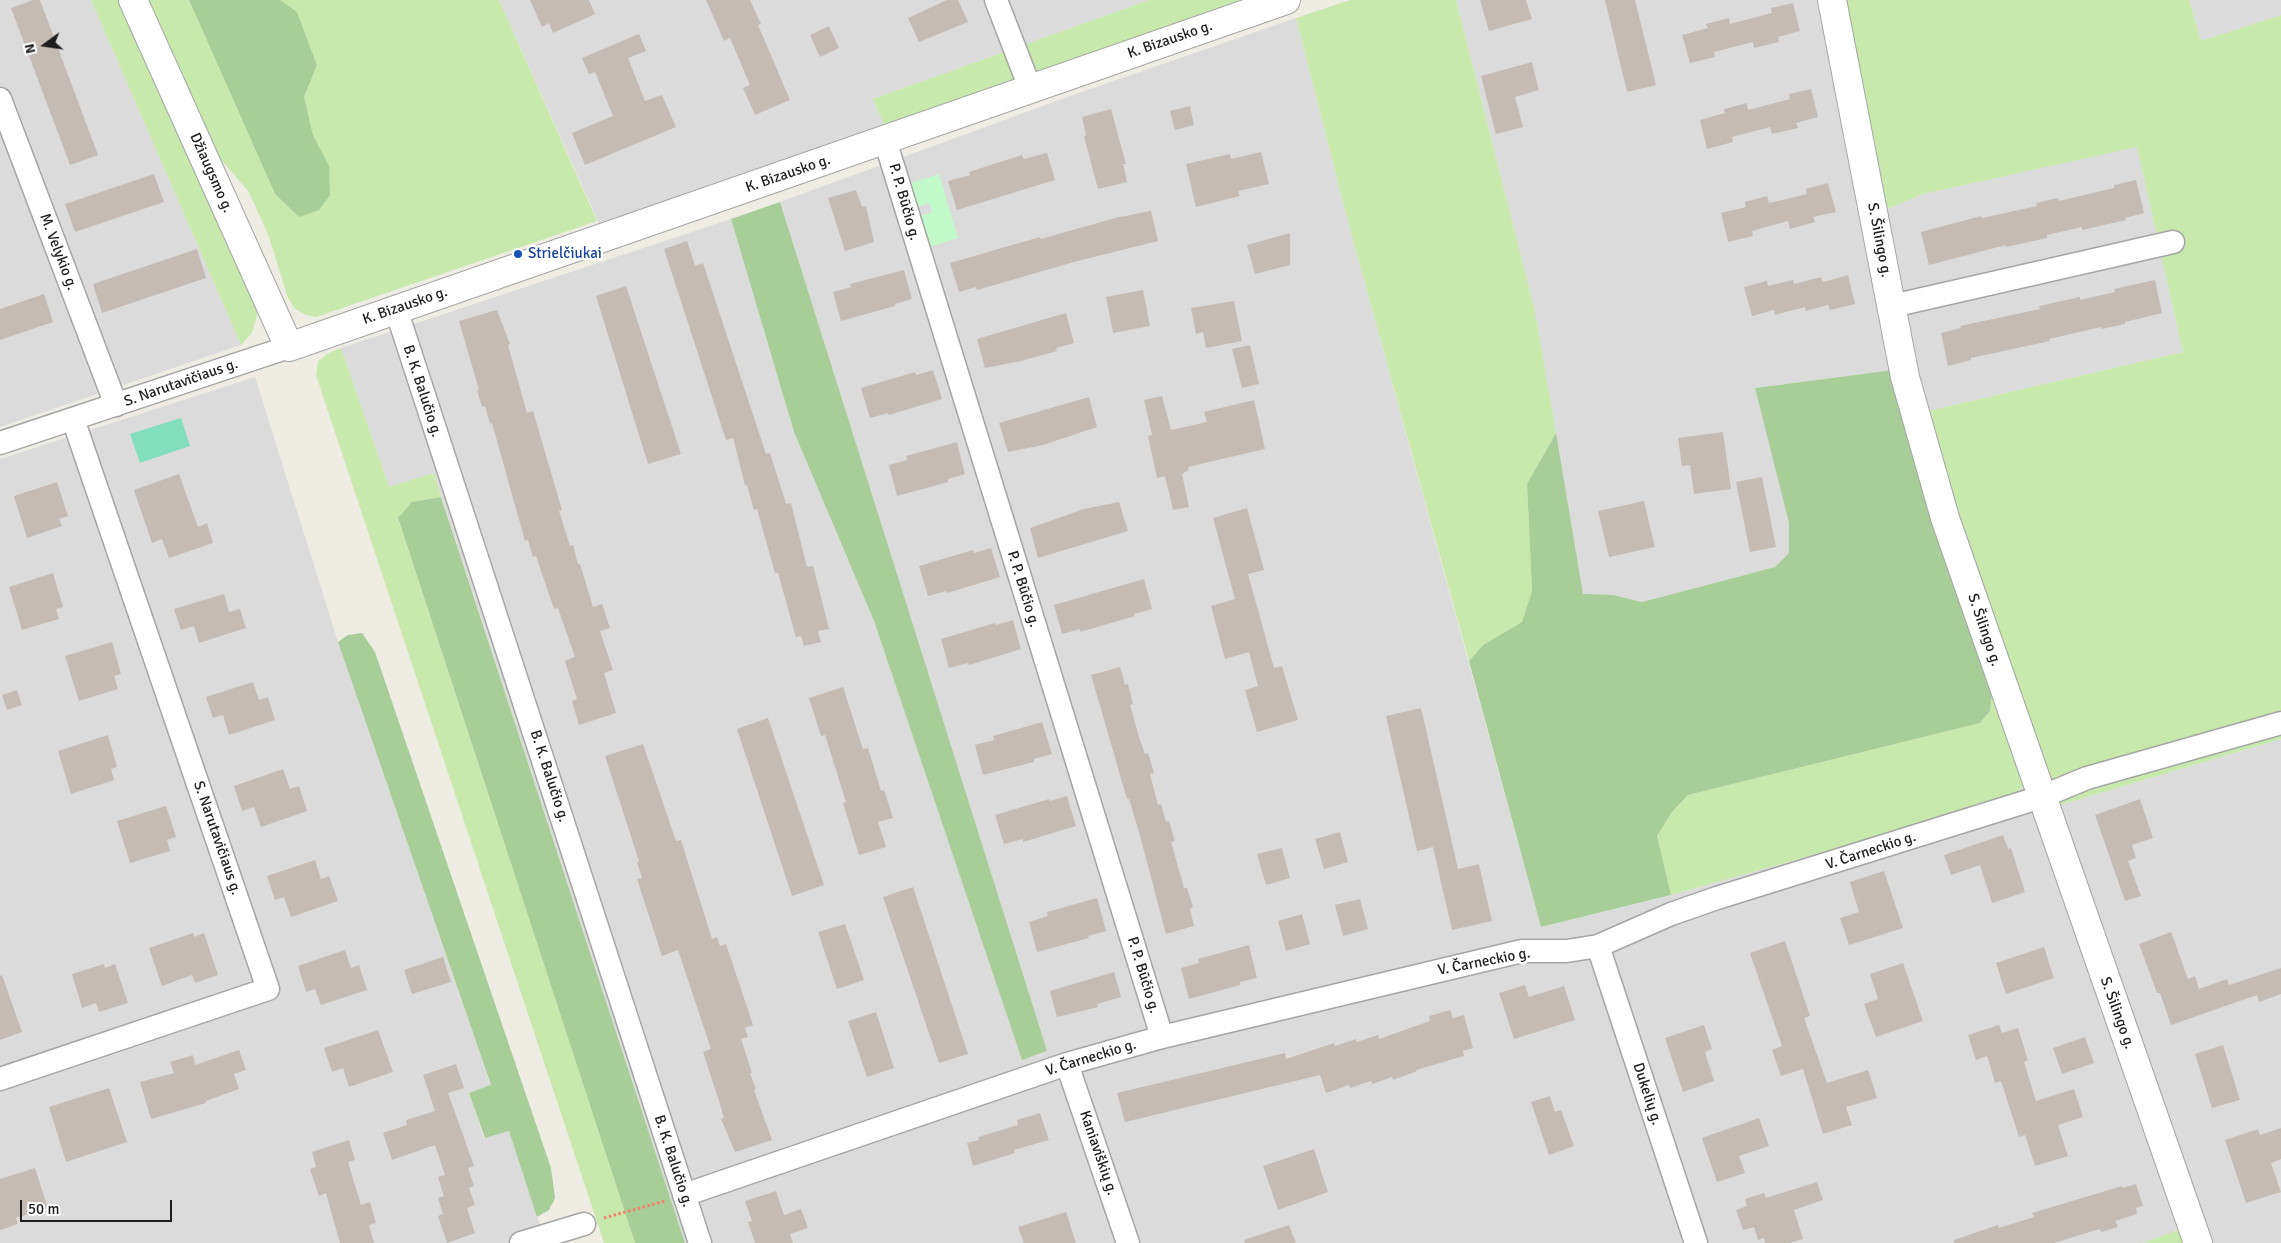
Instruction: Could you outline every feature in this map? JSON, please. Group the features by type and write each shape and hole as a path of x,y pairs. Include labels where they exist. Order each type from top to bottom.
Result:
{"street":[{"name":"Džiaugsmo g.","path":"133,0 288,347"},
{"path":"996,0 1030,88"},
{"name":"K. Bizausko g.","path":"288,347 1286,0"},
{"name":"S. Šilingo g.","path":"1832,0 1905,377 1946,518 2041,797 2198,1243"},
{"name":"M. Velykio g.","path":"0,99 116,405"},
{"name":"P. P. Būčio g.","path":"885,140 1162,1037"},
{"path":"1892,306 2173,242"},
{"name":"B. K. Balučio g.","path":"396,309 700,1243"},
{"name":"S. Narutavičiaus g.","path":"0,443 288,347"},
{"name":"S. Narutavičiaus g.","path":"0,1079 268,990 73,419"},
{"name":"V. Čarneckio g.","path":"684,1195 1067,1064 1162,1037 1522,951 1567,951 1598,946 1671,914 1717,898 2041,797 2087,778 2281,723"},
{"name":"Dukelių g.","path":"1598,946 1696,1243"},
{"name":"Kaniaviškių g.","path":"1067,1064 1128,1243"},
{"path":"521,1243 584,1224"}],"path":[{"path":"584,1224 684,1195"}],"shaded area":[{"path":"0,0 91,0 241,345 0,427"},
{"path":"499,0 1149,0 873,99 886,130 601,228"},
{"path":"1456,0 1818,0 1893,370 1755,388 1789,523 1789,553 1775,567 1642,602 1613,595 1583,595 1535,312"},
{"path":"2189,0 2281,0 2281,15 2201,41"},
{"path":"1296,18 1350,229 1541,927 1671,895 2011,799 2025,784 2181,1229 2143,1243 685,1243 434,474 389,488 341,348 731,219 794,432 874,621 1022,1059 1046,1052 780,202 1070,96"},
{"path":"2137,146 2183,352 1928,411 1882,211 1923,194"},
{"path":"255,377 338,642 491,1086 469,1093 484,1138 509,1131 546,1243 0,1243 0,459"},
{"path":"2281,739 2281,1243 2213,1243 2057,806"}],"green space":[{"path":"91,0 120,0 256,299 257,316 252,333 241,345"},
{"path":"144,0 189,0 275,194 299,217 329,167 313,135 304,97 317,65 297,12 280,0 499,0 597,221 316,317 306,315 295,309 288,298 269,237 249,192 221,160"},
{"path":"189,0 280,0 297,12 317,65 304,97 313,135 329,166 330,195 319,210 299,217 275,194"},
{"path":"1149,0 1260,0 886,130 873,99"},
{"path":"1350,0 1456,0 1535,312 1556,433 1527,484 1532,591 1522,622 1483,645 1469,661 1350,229 1296,18"},
{"path":"1840,0 2189,0 2201,41 2281,15 2281,739 2057,806 1950,500 1928,411 2183,352 2137,147 1923,194 1882,211"},
{"path":"939,174 958,238 929,247 920,216 932,212 929,203 918,207 911,183"},
{"path":"780,202 1047,1051 1022,1060 874,621 794,432 731,219"},
{"path":"341,348 389,487 434,473 441,497 412,502 398,519 635,1243 604,1243 316,375 318,361 329,353"},
{"path":"1893,370 1919,469 1992,694 1990,711 1980,723 1688,795 1672,812 1657,836 1671,895 1541,927 1469,661 1483,645 1522,622 1532,591 1527,484 1556,433 1583,594 1613,595 1642,602 1775,567 1789,553 1789,523 1755,388"},
{"path":"181,418 190,446 140,463 130,434"},
{"path":"441,497 685,1243 635,1243 398,518 412,502"},
{"path":"362,633 375,652 551,1168 555,1198 549,1210 537,1217 509,1131 485,1138 469,1093 491,1085 338,642 348,635"},
{"path":"1992,694 2025,784 2011,799 1671,895 1657,836 1672,812 1688,795 1980,723 1990,711"},
{"path":"2181,1229 2185,1243 2143,1243"}],"building":[{"path":"33,0 40,0 98,155 70,165 11,8"},
{"path":"530,0 589,0 595,14 553,33 549,23 542,27"},
{"path":"706,0 750,0 761,24 758,25 790,100 755,115 743,88 750,85 730,38 724,41"},
{"path":"947,0 958,0 968,22 919,42 908,18"},
{"path":"1480,0 1526,0 1532,19 1489,31"},
{"path":"1605,0 1635,0 1656,85 1627,92"},
{"path":"1793,3 1800,31 1778,37 1779,42 1754,48 1753,42 1714,52 1715,57 1690,63 1682,35 1708,28 1706,24 1729,18 1730,24 1772,13 1771,8"},
{"path":"829,26 839,48 820,57 810,35"},
{"path":"639,34 646,51 628,58 645,101 662,95 676,127 585,165 572,133 613,116 595,72 589,74 582,58"},
{"path":"1532,62 1539,90 1515,97 1523,127 1496,134 1481,76"},
{"path":"1811,89 1818,117 1796,123 1798,128 1772,134 1770,127 1732,137 1733,142 1707,149 1700,120 1725,113 1724,109 1747,103 1748,110 1790,99 1789,94"},
{"path":"1190,106 1194,125 1175,130 1170,111"},
{"path":"1111,109 1126,164 1123,164 1127,182 1098,189 1084,136 1086,135 1082,117"},
{"path":"1261,152 1269,184 1238,191 1240,196 1196,207 1186,164 1230,154 1231,159"},
{"path":"1047,153 1055,180 957,210 948,181 970,175 969,172 1022,155 1024,159"},
{"path":"154,174 164,202 75,232 65,204"},
{"path":"2136,180 2144,213 2125,218 2126,220 2082,230 2082,227 2047,235 2047,238 2006,247 2006,245 1929,265 1921,232 1981,216 1982,218 2037,206 2036,203 2058,198 2059,201 2114,188 2114,185"},
{"path":"1828,183 1836,212 1813,217 1815,222 1790,229 1788,221 1752,231 1753,236 1728,242 1721,213 1746,207 1745,202 1767,196 1769,203 1807,194 1806,189"},
{"path":"856,190 862,207 866,206 874,242 845,251 828,198"},
{"path":"1151,211 1158,241 1074,262 977,290 976,287 959,292 950,263 1040,237 1041,239 1115,218"},
{"path":"1290,233 1290,265 1255,274 1247,245"},
{"path":"687,241 695,266 703,263 766,454 770,453 786,504 791,503 807,567 813,566 829,629 818,631 821,642 804,646 801,636 796,637 757,509 754,510 747,485 745,486 733,438 726,440 664,249"},
{"path":"197,249 206,278 102,313 93,284"},
{"path":"904,270 912,299 895,304 895,306 841,321 833,292 851,287 850,284"},
{"path":"1848,275 1855,304 1830,310 1828,305 1806,311 1805,307 1775,315 1774,310 1752,316 1744,287 1767,281 1768,286 1793,280 1794,284 1821,277 1823,282"},
{"path":"2155,280 2162,313 2125,322 2125,324 2102,329 2101,327 2049,339 2050,341 1971,358 1971,360 1948,366 1941,333 1961,328 1960,326 2040,309 2039,306 2080,297 2080,300 2115,292 2114,289"},
{"path":"626,286 681,454 648,464 596,296"},
{"path":"1143,290 1150,326 1113,333 1106,297"},
{"path":"44,294 53,322 0,340 0,309"},
{"path":"1234,301 1242,341 1206,348 1203,332 1196,334 1191,308"},
{"path":"497,310 510,344 508,345 527,413 533,411 562,510 559,511 570,546 573,545 593,607 602,604 610,628 600,631 613,670 604,673 616,713 579,725 572,701 577,699 565,661 575,657 558,608 554,609 536,556 533,557 528,540 525,541 492,423 490,424 485,406 482,407 459,321"},
{"path":"1066,313 1074,343 1056,348 1057,351 985,368 977,339"},
{"path":"1250,345 1259,384 1242,388 1232,349"},
{"path":"933,370 942,399 889,415 888,413 870,418 861,388 915,372 916,375"},
{"path":"1162,396 1171,430 1207,422 1204,412 1254,400 1265,449 1188,467 1189,470 1182,474 1189,507 1173,510 1165,476 1157,478 1148,436 1152,435 1144,400"},
{"path":"1089,397 1097,427 1043,445 1008,452 999,423"},
{"path":"1723,432 1731,489 1694,494 1690,465 1682,466 1678,438"},
{"path":"957,442 965,474 948,479 948,482 897,496 889,465 907,460 906,456"},
{"path":"179,474 198,527 207,523 213,543 169,558 162,539 152,543 134,490"},
{"path":"1762,477 1776,547 1750,552 1736,482"},
{"path":"57,482 68,516 59,519 62,526 27,538 14,496"},
{"path":"1644,501 1655,547 1609,557 1598,511"},
{"path":"1119,502 1128,531 1038,558 1030,528 1084,509"},
{"path":"1247,508 1264,570 1248,574 1274,668 1282,666 1298,720 1257,732 1245,690 1258,686 1249,652 1225,659 1211,606 1235,599 1213,518"},
{"path":"991,548 1000,577 947,593 946,591 928,596 919,566 973,550 974,553"},
{"path":"53,573 63,607 56,609 59,619 22,630 9,587"},
{"path":"1144,579 1152,609 1080,632 1080,629 1062,634 1054,605"},
{"path":"224,594 229,612 240,609 246,628 199,643 194,626 181,630 174,609"},
{"path":"1013,620 1021,649 969,665 968,663 949,668 941,639 995,623 996,625"},
{"path":"112,642 121,674 114,676 118,689 79,701 65,656"},
{"path":"1120,667 1125,685 1128,684 1133,704 1130,705 1139,737 1145,754 1148,753 1154,773 1150,774 1158,805 1161,804 1166,822 1169,821 1175,841 1171,842 1184,888 1187,888 1193,907 1190,909 1194,926 1166,934 1139,832 1129,799 1127,799 1091,675"},
{"path":"253,682 259,700 268,697 275,720 229,735 223,715 213,718 206,697"},
{"path":"843,687 863,749 868,748 881,791 884,790 893,818 878,822 886,847 859,855 843,803 846,802 825,735 821,736 809,698"},
{"path":"17,690 22,705 7,710 2,695"},
{"path":"1421,708 1458,869 1479,864 1492,921 1452,930 1433,847 1417,851 1386,716"},
{"path":"768,718 824,885 792,896 737,729"},
{"path":"1042,722 1052,754 1034,759 1034,762 983,775 975,745 994,740 993,736"},
{"path":"108,735 117,767 111,769 114,780 71,794 58,751"},
{"path":"643,744 676,841 681,840 712,939 717,937 720,946 726,944 753,1025 745,1028 748,1037 741,1039 752,1073 750,1073 756,1089 754,1090 772,1140 735,1152 721,1119 724,1118 703,1052 711,1049 678,950 662,956 637,879 642,878 637,862 639,861 605,756"},
{"path":"283,769 290,789 299,786 307,811 261,827 254,807 242,811 234,786"},
{"path":"1067,796 1076,826 1023,842 1023,839 1004,844 995,815 1049,799 1050,801"},
{"path":"2140,799 2153,838 2132,845 2136,858 2128,861 2141,896 2125,901 2095,815"},
{"path":"166,806 176,837 167,840 170,851 130,863 117,821"},
{"path":"1340,832 1348,862 1324,869 1315,839"},
{"path":"2003,835 2008,849 2011,848 2025,892 1992,903 1980,865 1951,875 1944,855"},
{"path":"1282,848 1290,878 1266,885 1257,854"},
{"path":"315,860 321,879 329,876 338,901 291,917 284,897 275,900 267,876"},
{"path":"1884,871 1903,928 1849,945 1840,918 1859,912 1850,882"},
{"path":"913,887 968,1054 939,1063 883,897"},
{"path":"1097,898 1106,931 1088,936 1089,938 1037,952 1029,922 1048,916 1047,912"},
{"path":"1360,899 1368,929 1343,936 1335,905"},
{"path":"1302,914 1310,944 1286,951 1278,921"},
{"path":"845,924 864,980 837,989 818,932"},
{"path":"2171,932 2188,979 2195,976 2199,989 2227,979 2229,985 2281,968 2281,994 2259,1002 2257,995 2171,1025 2160,993 2157,993 2139,944"},
{"path":"193,933 194,937 204,933 218,975 195,983 192,975 162,986 149,948"},
{"path":"1785,941 1810,1016 1804,1018 1827,1083 1868,1070 1877,1098 1846,1107 1852,1125 1823,1134 1803,1069 1781,1076 1772,1050 1782,1046 1750,953"},
{"path":"1249,945 1257,978 1240,982 1240,985 1189,999 1181,968 1199,963 1198,959"},
{"path":"2044,947 2054,978 2006,994 1996,963"},
{"path":"345,950 351,968 359,965 367,990 321,1005 315,989 306,992 298,966"},
{"path":"443,957 451,982 412,994 404,970"},
{"path":"1903,963 1923,1021 1876,1037 1864,1004 1878,999 1870,974"},
{"path":"104,964 105,968 115,964 128,1003 99,1012 96,1003 82,1008 72,974"},
{"path":"1114,972 1121,997 1097,1004 1098,1007 1057,1017 1050,991"},
{"path":"2,975 22,1032 0,1040 0,976"},
{"path":"1525,985 1529,997 1564,986 1575,1020 1514,1039 1499,993"},
{"path":"1450,1010 1453,1018 1464,1015 1473,1048 1463,1051 1464,1056 1416,1070 1393,1080 1392,1077 1372,1084 1371,1081 1350,1088 1349,1085 1326,1093 1320,1075 1125,1122 1117,1093 1285,1053 1286,1059 1334,1043 1335,1046 1356,1039 1357,1042 1378,1035 1379,1039 1430,1021 1429,1016"},
{"path":"876,1012 894,1068 867,1077 848,1021"},
{"path":"1704,1025 1712,1049 1705,1052 1714,1081 1683,1092 1665,1038"},
{"path":"1999,1025 2002,1033 2018,1028 2028,1060 2024,1062 2036,1101 2074,1089 2083,1117 2058,1125 2068,1156 2035,1166 2025,1135 2019,1137 2001,1081 1995,1083 1987,1056 1976,1060 1968,1035"},
{"path":"378,1030 393,1072 349,1087 343,1068 332,1072 324,1048"},
{"path":"2085,1037 2094,1063 2062,1074 2053,1048"},
{"path":"2223,1045 2240,1100 2212,1108 2195,1054"},
{"path":"239,1050 246,1070 234,1074 239,1089 206,1101 206,1103 151,1119 140,1082 174,1073 170,1062 193,1055 195,1065"},
{"path":"456,1064 464,1088 448,1093 474,1166 468,1168 474,1186 469,1188 475,1205 467,1208 475,1233 447,1243 438,1216 443,1214 438,1198 444,1196 438,1177 445,1175 435,1145 392,1160 383,1133 407,1125 406,1120 435,1111 423,1075"},
{"path":"109,1088 127,1142 66,1162 49,1107"},
{"path":"1550,1096 1555,1112 1561,1110 1574,1146 1549,1155 1531,1102"},
{"path":"1040,1113 1049,1140 1014,1150 1015,1153 973,1166 967,1143 979,1140 978,1137 1018,1125 1017,1120"},
{"path":"1759,1118 1769,1146 1739,1156 1745,1173 1717,1182 1702,1138"},
{"path":"2281,1128 2281,1159 2271,1163 2281,1192 2246,1203 2225,1140 2258,1129 2260,1135"},
{"path":"349,1140 355,1160 348,1162 361,1205 370,1202 376,1223 369,1225 374,1243 340,1243 326,1193 319,1196 310,1169 316,1167 312,1152"},
{"path":"1314,1149 1328,1192 1278,1210 1263,1166"},
{"path":"35,1168 48,1208 16,1218 18,1224 0,1230 0,1179"},
{"path":"1817,1182 1823,1200 1794,1210 1803,1239 1789,1243 1765,1243 1764,1238 1758,1240 1754,1227 1743,1230 1736,1210 1747,1206 1745,1199 1764,1193 1766,1198"},
{"path":"2136,1184 2143,1206 2136,1208 2137,1214 2115,1221 2118,1227 2101,1232 2100,1229 2054,1243 1954,1243 1954,1240 1998,1225 1999,1228 2034,1217 2032,1213 2122,1186 2123,1188"},
{"path":"776,1191 784,1215 801,1209 808,1228 790,1234 793,1243 755,1243 748,1222 752,1221 745,1201"},
{"path":"1066,1212 1076,1243 1024,1243 1018,1227"},
{"path":"1289,1225 1296,1243 1245,1243 1244,1240"}],"place":[{"name":"Strielčiukai","path":"518,254"}]}
